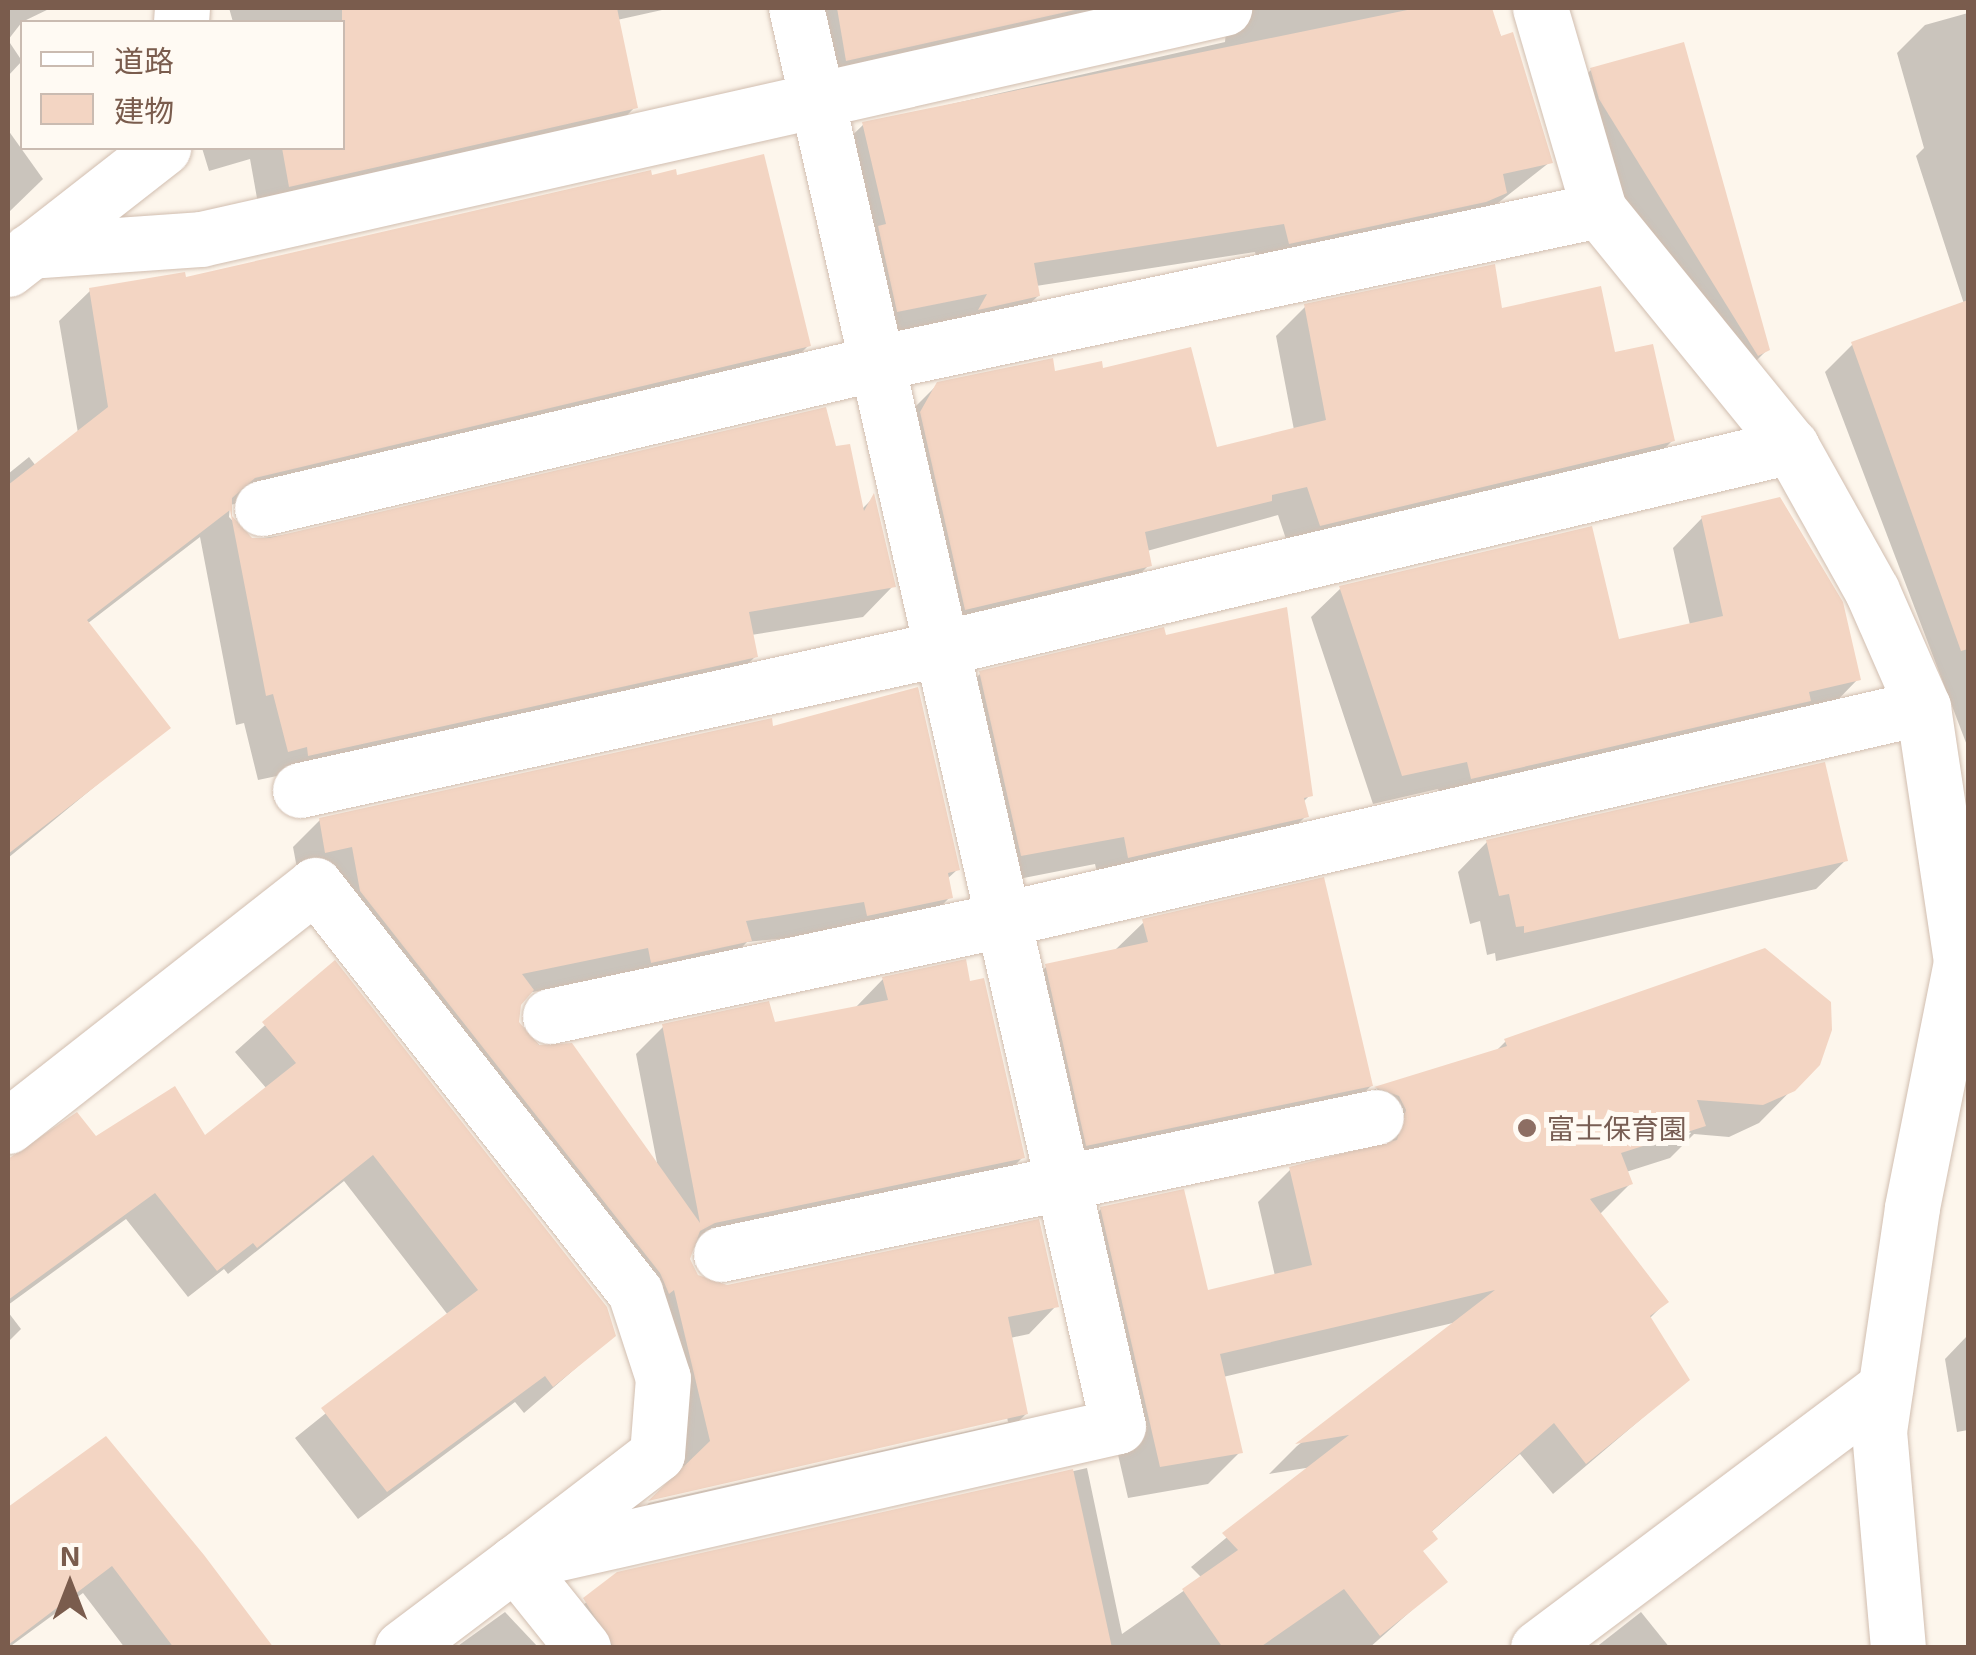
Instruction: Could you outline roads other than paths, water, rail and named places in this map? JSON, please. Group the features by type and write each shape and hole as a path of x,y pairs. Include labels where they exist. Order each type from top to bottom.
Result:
{"street":[{"path":"515,1563 1118,1426 872,364 796,8"},
{"path":"19,260 200,239 1224,8"},
{"path":"1540,8 1599,210 1791,446 1872,591 1924,706 1961,962 1912,1208 1879,1431 1898,1648"},
{"path":"19,260 160,150"},
{"path":"262,508 872,364 1599,210"},
{"path":"300,790 938,649 1791,446"},
{"path":"550,1016 1000,920 1924,706"},
{"path":"8,1126 316,885 635,1292 662,1378 657,1454 402,1648"},
{"path":"721,1254 1376,1117"},
{"path":"1538,1648 1885,1387"},
{"path":"515,1563 583,1648"}],"place":[{"name":"富士保育園","path":"1527,1128"}]}
